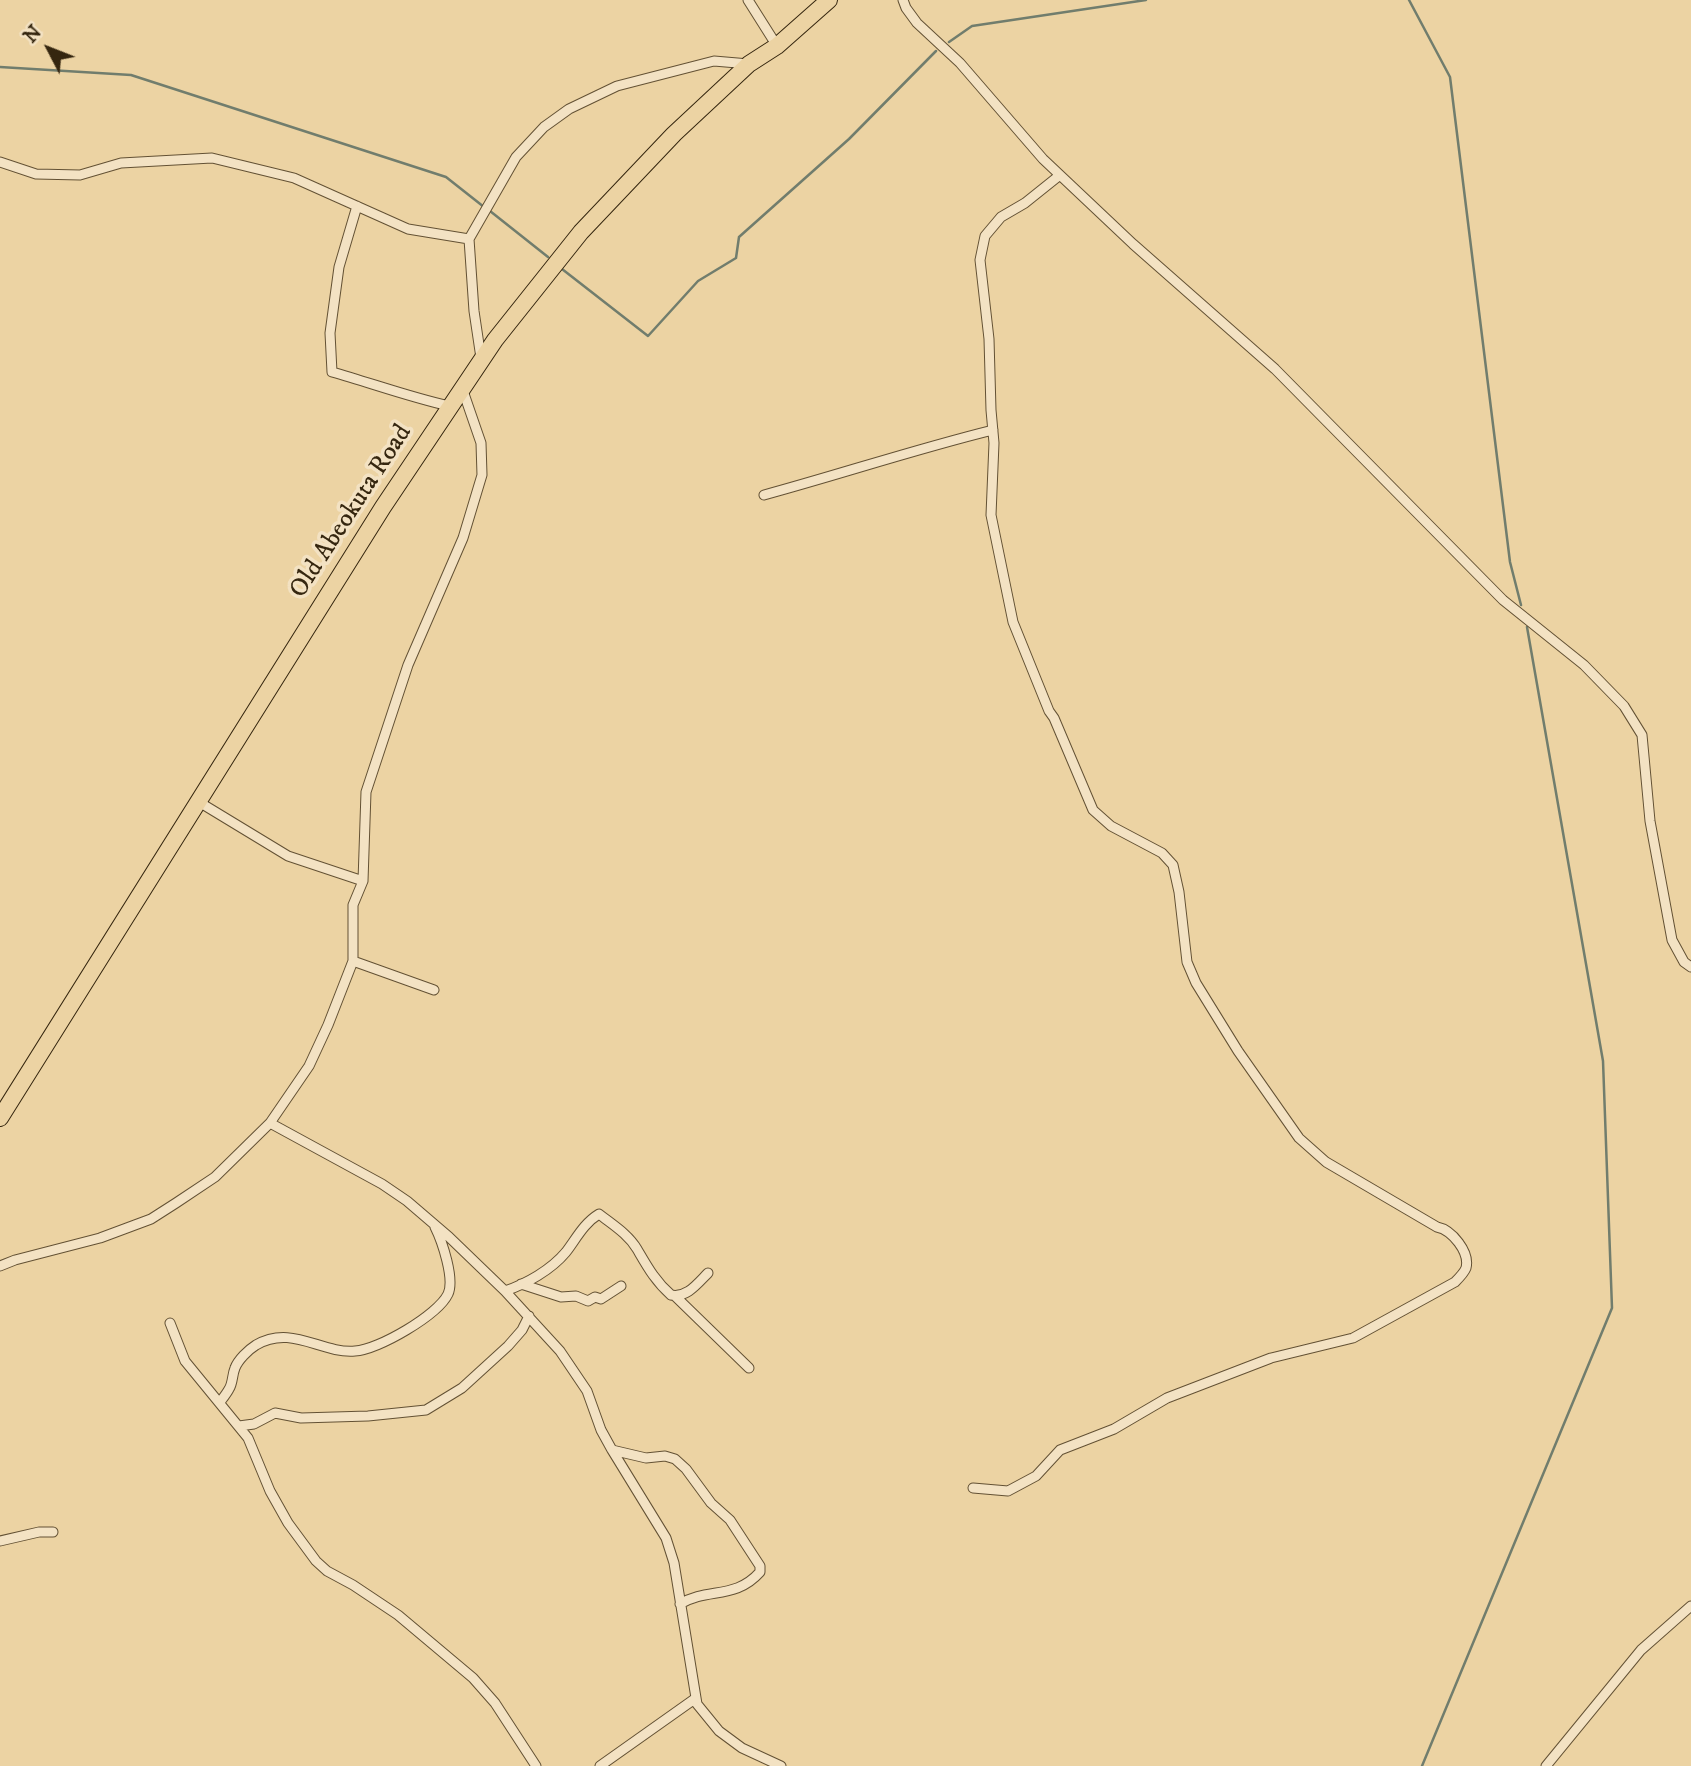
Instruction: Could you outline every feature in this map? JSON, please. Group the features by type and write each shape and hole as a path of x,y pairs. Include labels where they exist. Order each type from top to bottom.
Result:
{"highway":[{"name":"Old Abeokuta Road","path":"0,1118 198,802 481,360 540,281 581,232 674,134 749,64 777,46 829,0"}],"street":[{"path":"748,0 777,46"},
{"path":"903,0 917,23 960,63 1043,159 1169,277 1275,369 1503,600 1584,665 1624,706 1642,735 1650,821 1672,940 1684,962 1691,967"},
{"path":"481,360 474,311 469,239 516,157 544,127 569,109 617,86 715,61 749,64"},
{"path":"0,162 36,174 80,175 121,163 212,158 294,178 408,229 469,239"},
{"path":"973,1488 1008,1491 1036,1476 1060,1450 1114,1429 1167,1398 1271,1358 1353,1338 1455,1282 1465,1270 1466,1258 1455,1239 1444,1229 1326,1162 1299,1138 1238,1051 1196,983 1187,962 1173,865 1162,853 1111,826 1093,810 1013,622 990,515 994,443 989,339 980,260 985,236 1001,217 1041,192 1060,175"},
{"path":"357,206 339,267 330,334 332,372 449,407"},
{"path":"0,1266 100,1238 151,1219 215,1177 270,1123 309,1066 353,961 353,905 363,881 366,792 408,665 463,538 482,475 481,443 462,388"},
{"path":"764,495 993,430"},
{"path":"198,802 288,856 363,881"},
{"path":"353,961 434,990"},
{"path":"270,1123 382,1184 432,1223 505,1291 560,1351 587,1391 601,1430 666,1538 674,1563 697,1704 719,1731 743,1748 781,1766"},
{"path":"505,1291 544,1272 599,1214 624,1233 662,1287 675,1296 748,1368"},
{"path":"220,1402 231,1387 234,1369 239,1360 257,1345 288,1337 355,1351 405,1331 432,1314 449,1293 449,1275 442,1242 432,1223"},
{"path":"675,1296 687,1294 708,1273"},
{"path":"521,1284 561,1297 576,1296 588,1301 595,1297 601,1299 621,1286"},
{"path":"239,1426 254,1424 275,1413 301,1419 426,1410 462,1388 508,1346 522,1330 529,1316"},
{"path":"170,1323 185,1362 248,1438 262,1475 288,1524 316,1561 327,1571 354,1585 398,1615 464,1670 495,1703 536,1766"},
{"path":"612,1450 646,1458 665,1455 675,1459 686,1469 711,1503 736,1528 760,1566 760,1572 737,1589 680,1604"},
{"path":"0,1541 39,1532 53,1532"},
{"path":"1546,1766 1641,1650 1691,1606"},
{"path":"600,1766 696,1698"}],"waterway":[{"path":"949,42 972,26 1146,0"},
{"path":"1409,0 1450,77 1510,562 1521,605"},
{"path":"562,269 648,336 698,281 736,258 739,237 849,139 936,51"},
{"path":"0,67 131,75 446,177 484,207"},
{"path":"490,211 548,257"},
{"path":"1422,1766 1612,1308 1603,1061 1527,627"}]}
